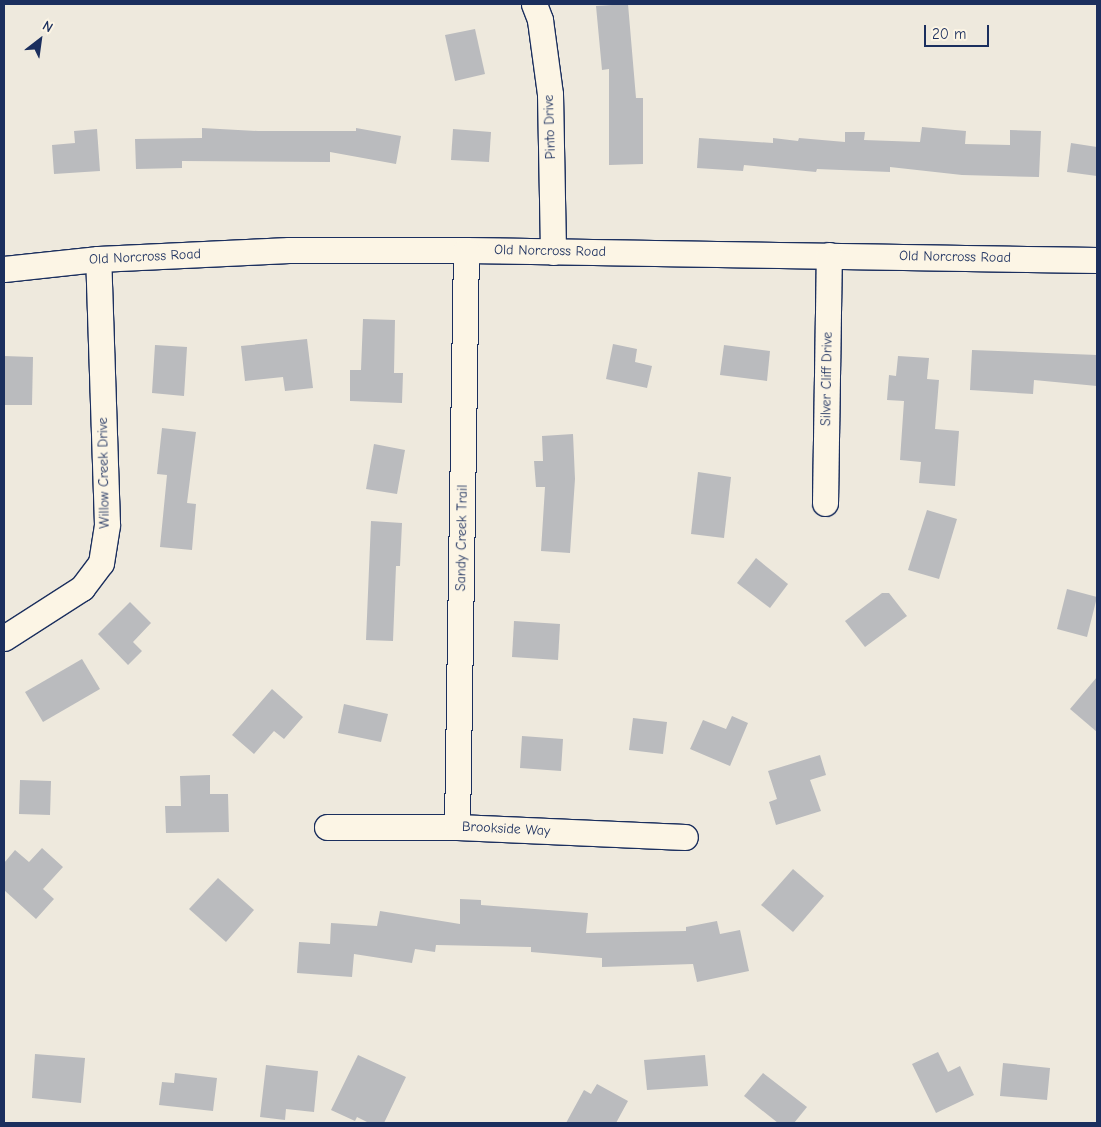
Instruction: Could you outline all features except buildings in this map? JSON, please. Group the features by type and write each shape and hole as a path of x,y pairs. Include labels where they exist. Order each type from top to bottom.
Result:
{"street":[{"name":"Pinto Drive","path":"534,4 540,20 550,94 553,252"},
{"name":"Old Norcross Road","path":"4,269 98,259 289,250 466,250 1097,260"},
{"name":"Sandy Creek Trail","path":"457,827 466,250"},
{"name":"Silver Cliff Drive","path":"825,503 829,255"},
{"name":"Willow Creek Drive","path":"4,638 82,588 102,563 107,524 98,259"},
{"name":"Brookside Way","path":"327,827 457,827 685,837"}]}
